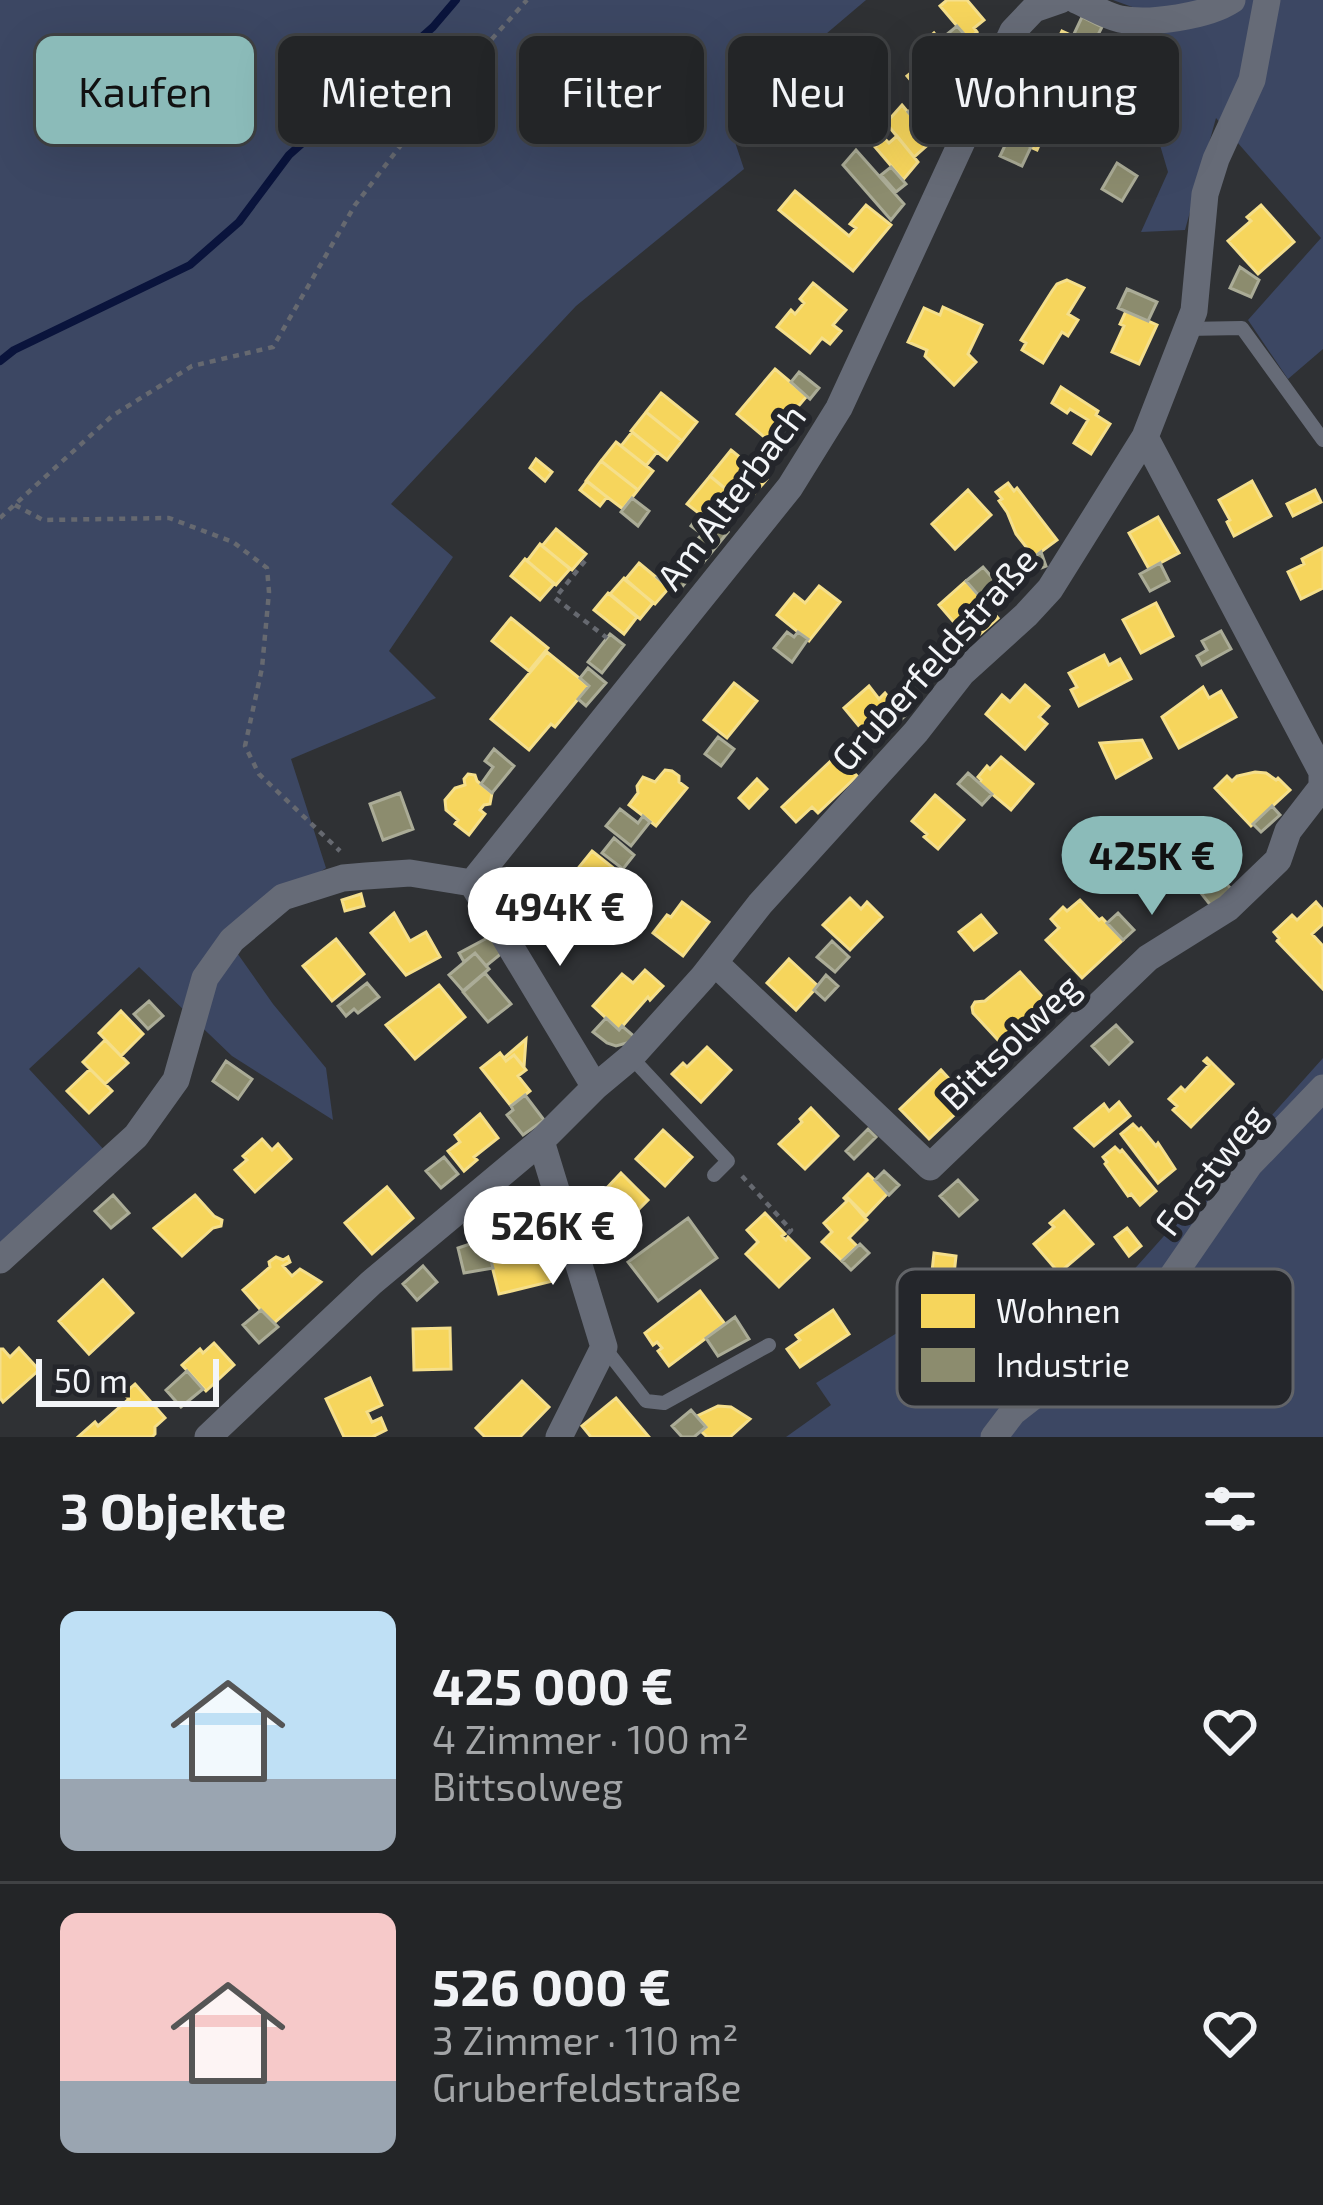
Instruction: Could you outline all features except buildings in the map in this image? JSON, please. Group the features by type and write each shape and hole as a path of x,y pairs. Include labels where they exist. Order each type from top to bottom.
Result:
{"street":[{"name":"Am Alterbach","path":"472,883 790,487 839,408 1012,31 1034,8 1060,0"},
{"path":"1076,0 1122,20 1184,18 1219,9 1232,0"},
{"name":"Gruberfeldstraße","path":"208,1437 371,1283 541,1141 631,1057 715,963 760,904 916,732 962,673 1050,589 1144,437 1194,311 1205,194 1252,80 1267,0"},
{"name":"Bittsolweg","path":"715,963 930,1167 1148,958 1228,908 1278,860 1288,831 1322,787 1322,772 1144,437"},
{"path":"0,1260 136,1136 176,1080 205,978 232,940 283,897 344,878 410,874 472,883 595,1088"},
{"name":"Forstweg","path":"1177,1269 1249,1165 1323,1088"},
{"path":"541,1141 604,1347 559,1437"},
{"name":"Forstweg","path":"994,1437 1019,1407"}],"lane":[{"path":"1186,329 1242,328 1323,440"},
{"path":"631,1057 728,1161 714,1175"},
{"path":"604,1347 646,1401 664,1403 770,1345"}],"path":[{"path":"0,518 112,416 192,366 273,346 355,205 428,110 527,0"},
{"path":"15,505 43,520 169,518 232,542 267,568 262,668 245,746 259,774 366,876"},
{"path":"585,560 555,598 607,638"},
{"path":"728,1161 791,1230 784,1238"}],"shaded area":[{"path":"0,0 866,0 824,36 728,36 728,144 736,144 744,169 576,306 391,504 453,557 389,651 436,698 291,759 326,868 231,930 235,950 326,1068 333,1120 232,1056 139,967 29,1069 107,1153 0,1251"},
{"path":"1113,0 1323,0 1323,349 1288,379 1248,320 1321,238 1216,118 1185,230 1141,232 1168,172 1160,144 1179,144 1179,36 1137,36 1135,8"},
{"path":"1323,1058 1323,1437 786,1437 831,1405 816,1383 897,1333 897,1407 1293,1407 1293,1269 1134,1269"}],"waterway":[{"path":"0,361 190,265 239,222 289,155 433,27 456,0"}]}
